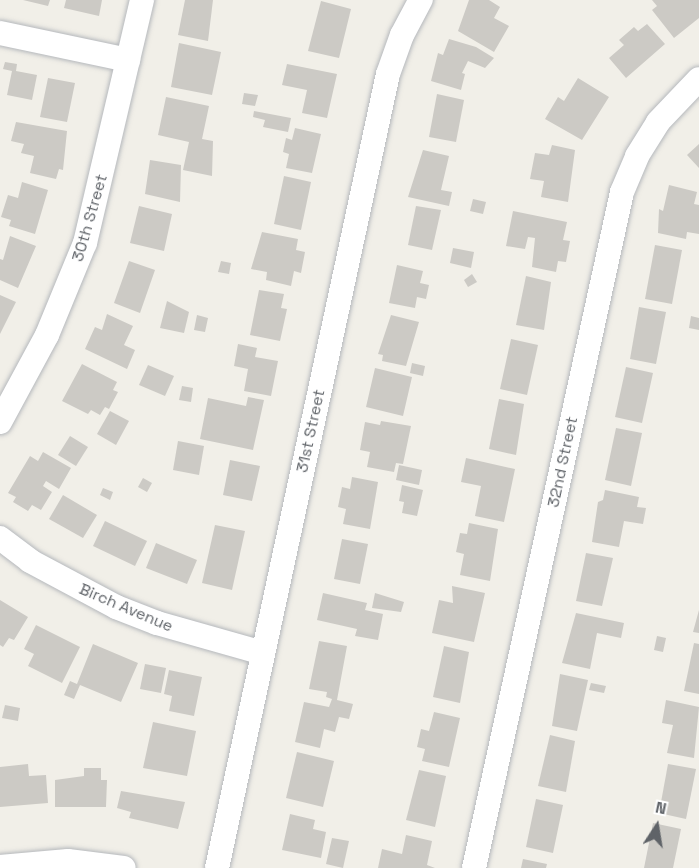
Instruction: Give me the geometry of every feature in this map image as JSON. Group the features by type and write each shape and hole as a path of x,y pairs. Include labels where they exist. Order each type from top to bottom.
{"street":[{"name":"30th Street","path":"0,422 47,335 85,243 142,0"},
{"name":"31st Street","path":"217,868 388,74 402,35 422,0"},
{"path":"0,33 128,60"},
{"name":"32nd Street","path":"474,868 622,192 637,156 658,122 699,79"},
{"name":"Birch Avenue","path":"0,538 30,561 117,607 157,623 263,653"},
{"path":"0,867 68,861 124,868"}],"building":[{"path":"23,0 50,0 48,6"},
{"path":"66,0 102,0 99,16 64,8"},
{"path":"185,0 213,0 208,41 178,35"},
{"path":"469,0 489,0 500,7 494,18 509,26 494,52 458,31"},
{"path":"652,0 699,0 699,18 674,38 652,10 657,6"},
{"path":"321,1 351,9 339,58 308,51"},
{"path":"647,24 665,44 626,78 609,58 624,45 619,40 634,27 638,31"},
{"path":"449,39 476,47 494,58 485,68 468,61 462,73 465,74 461,90 431,81 438,53 443,55"},
{"path":"179,43 221,52 212,95 171,87"},
{"path":"5,62 17,64 16,71 37,75 32,100 7,95 12,71 3,69"},
{"path":"287,64 337,74 327,118 302,113 307,90 282,85"},
{"path":"48,78 75,83 67,122 40,117"},
{"path":"578,78 609,97 582,140 545,119 558,97 564,101"},
{"path":"244,93 258,95 255,106 242,104"},
{"path":"437,94 464,100 456,142 429,137"},
{"path":"166,97 209,106 202,139 213,141 212,176 183,170 189,142 158,135"},
{"path":"254,111 291,118 288,132 263,127 265,120 253,117"},
{"path":"16,122 67,131 63,170 59,169 56,179 30,173 34,156 21,153 24,144 11,141"},
{"path":"295,128 321,134 312,173 286,168 289,154 283,152 286,138 292,140"},
{"path":"699,144 699,168 687,155"},
{"path":"552,145 575,150 568,202 541,197 544,181 530,179 535,153 549,155"},
{"path":"423,150 449,156 441,190 452,192 449,206 408,197"},
{"path":"150,160 181,165 180,202 145,194"},
{"path":"284,176 311,182 301,230 274,224"},
{"path":"22,182 48,190 35,234 9,226 11,220 1,217 8,195 18,198"},
{"path":"669,185 697,192 694,204 699,205 699,234 687,232 686,239 658,233 659,209 663,211"},
{"path":"473,199 486,202 483,214 470,211"},
{"path":"139,206 172,214 164,251 130,243"},
{"path":"416,206 441,210 432,250 408,245"},
{"path":"513,211 567,222 563,240 570,241 566,262 558,261 556,272 532,267 535,238 528,237 525,249 506,246"},
{"path":"262,232 298,239 296,250 305,252 301,273 294,271 291,286 266,280 267,272 251,269"},
{"path":"10,236 36,246 18,288 0,280 0,259 3,260"},
{"path":"655,245 682,250 672,304 645,299"},
{"path":"453,248 474,252 471,268 450,263"},
{"path":"129,261 155,270 140,313 114,303"},
{"path":"221,261 231,263 229,274 218,272"},
{"path":"397,265 423,271 420,283 429,285 426,299 417,297 415,308 389,303"},
{"path":"472,274 477,282 468,287 464,280"},
{"path":"526,276 551,282 544,330 516,325"},
{"path":"259,290 284,294 281,308 287,309 280,341 250,335"},
{"path":"0,295 16,302 0,334"},
{"path":"167,301 189,312 184,333 160,328"},
{"path":"639,307 666,312 656,364 630,359"},
{"path":"107,314 133,326 124,345 135,350 127,369 85,349 95,327 102,330"},
{"path":"197,315 208,318 205,332 194,330"},
{"path":"391,315 419,322 406,366 382,361 383,355 378,354"},
{"path":"691,316 699,318 699,330 689,328"},
{"path":"511,339 538,345 527,395 500,389"},
{"path":"238,344 257,348 255,357 278,361 271,396 244,391 248,369 234,366"},
{"path":"412,363 425,366 423,376 410,373"},
{"path":"82,364 117,382 113,390 118,392 109,409 105,407 100,415 91,410 88,414 62,401"},
{"path":"148,365 174,376 165,396 139,385"},
{"path":"626,367 653,373 642,423 615,417"},
{"path":"375,368 412,377 403,416 366,407"},
{"path":"182,386 193,388 191,402 179,400"},
{"path":"248,397 264,400 253,450 200,439 208,398 246,406"},
{"path":"499,399 524,404 516,455 489,449"},
{"path":"110,411 129,421 116,445 97,434"},
{"path":"381,421 411,426 403,464 396,463 394,472 367,467 370,452 360,450 365,422 380,425"},
{"path":"616,428 642,433 631,486 605,480"},
{"path":"70,436 88,447 76,466 58,455"},
{"path":"178,441 204,446 199,475 173,470"},
{"path":"43,452 71,468 59,489 46,481 43,486 52,492 41,510 32,505 28,511 13,502 16,497 8,493 30,456 38,461"},
{"path":"466,458 515,469 504,522 475,516 481,486 461,482"},
{"path":"230,460 260,466 252,501 223,495"},
{"path":"399,465 422,470 419,485 396,480"},
{"path":"352,477 378,482 370,529 343,524 346,509 338,507 342,487 350,489"},
{"path":"143,478 152,483 147,492 138,487"},
{"path":"402,485 423,490 417,516 402,513 404,502 399,501"},
{"path":"103,488 113,492 110,500 100,495"},
{"path":"605,490 639,497 637,507 646,508 643,524 624,521 619,547 592,542 598,502 603,500"},
{"path":"63,495 97,515 83,538 49,519"},
{"path":"105,521 147,541 135,566 93,546"},
{"path":"469,523 498,529 490,581 460,575 464,554 456,552 460,533 467,534"},
{"path":"215,525 245,531 232,590 202,583"},
{"path":"342,539 368,544 360,584 334,579"},
{"path":"156,543 197,560 187,584 146,568"},
{"path":"586,553 613,558 602,606 576,601"},
{"path":"452,586 485,593 474,642 432,633 439,600 453,603"},
{"path":"323,593 367,603 365,610 383,614 378,640 355,636 357,629 317,620"},
{"path":"375,593 404,602 401,612 372,608"},
{"path":"0,600 28,617 14,640 9,638 3,647 0,645"},
{"path":"699,610 699,633 693,632"},
{"path":"576,613 624,623 621,638 597,633 590,669 562,663"},
{"path":"36,625 80,647 62,683 28,666 34,654 24,649"},
{"path":"657,636 666,638 663,652 654,650"},
{"path":"319,641 347,646 337,700 353,704 349,719 339,717 335,732 324,729 320,748 295,742 304,702 329,707 332,699 326,697 327,692 309,689"},
{"path":"694,643 699,644 699,694 684,691"},
{"path":"93,644 138,663 121,702 80,685 74,699 64,695 70,681 77,684"},
{"path":"444,646 469,652 460,703 433,697"},
{"path":"145,664 166,668 161,693 140,689"},
{"path":"169,670 202,677 194,716 169,711 172,696 164,694"},
{"path":"560,674 588,680 577,731 552,726"},
{"path":"591,683 606,686 604,693 589,690"},
{"path":"666,700 699,707 694,758 667,753 673,725 662,723"},
{"path":"5,705 20,708 18,721 2,718"},
{"path":"434,712 460,718 449,767 422,761 425,749 417,747 421,729 429,731"},
{"path":"153,722 196,731 187,776 143,768"},
{"path":"550,735 575,741 566,792 538,786"},
{"path":"297,752 334,761 323,807 286,798"},
{"path":"28,764 29,776 46,775 48,803 0,807 0,767"},
{"path":"668,764 696,769 686,819 659,813"},
{"path":"84,768 101,768 101,780 107,780 106,807 55,807 55,780 84,776"},
{"path":"419,770 446,776 435,827 406,820"},
{"path":"121,791 185,802 178,829 129,818 131,812 117,808"},
{"path":"536,799 563,805 553,853 526,847"},
{"path":"290,814 315,820 313,829 326,832 321,858 282,850"},
{"path":"653,823 681,829 673,868 644,868"},
{"path":"406,835 432,841 427,865 435,868 378,868 382,849 402,854"},
{"path":"332,838 349,841 343,868 326,864"},
{"path":"523,859 547,864 546,868 521,868"}]}
